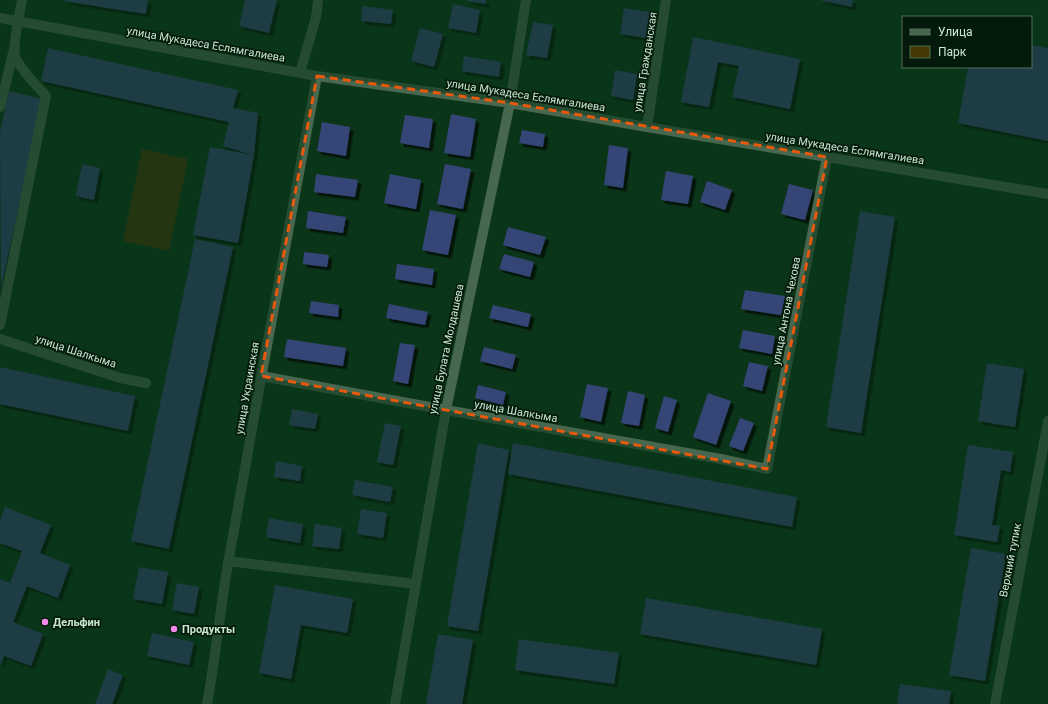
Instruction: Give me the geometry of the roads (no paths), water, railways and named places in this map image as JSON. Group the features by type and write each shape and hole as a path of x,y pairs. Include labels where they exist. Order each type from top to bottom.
{"street":[{"path":"0,107 15,45 22,0"},
{"path":"300,73 316,17 318,0"},
{"name":"улица Булата Молдашева","path":"395,704 446,410 510,103 526,0"},
{"name":"улица Гражданская","path":"647,127 666,0"},
{"name":"улица Мукадеса Еслямгалиева","path":"0,18 317,76 510,103 1048,194"},
{"path":"0,325 46,96 20,65 15,56 15,45"},
{"name":"улица Украинская","path":"207,704 228,561 317,76"},
{"name":"улица Антона Чехова","path":"767,469 827,157"},
{"name":"улица Шалкыма","path":"0,339 120,378 146,383"},
{"name":"улица Шалкыма","path":"261,376 721,459 767,469"},
{"name":"Верхний тупик","path":"995,704 1048,421"},
{"path":"228,561 416,584"}],"place":[{"name":"Дельфин","path":"45,622"},
{"name":"Продукты","path":"174,629"}]}
